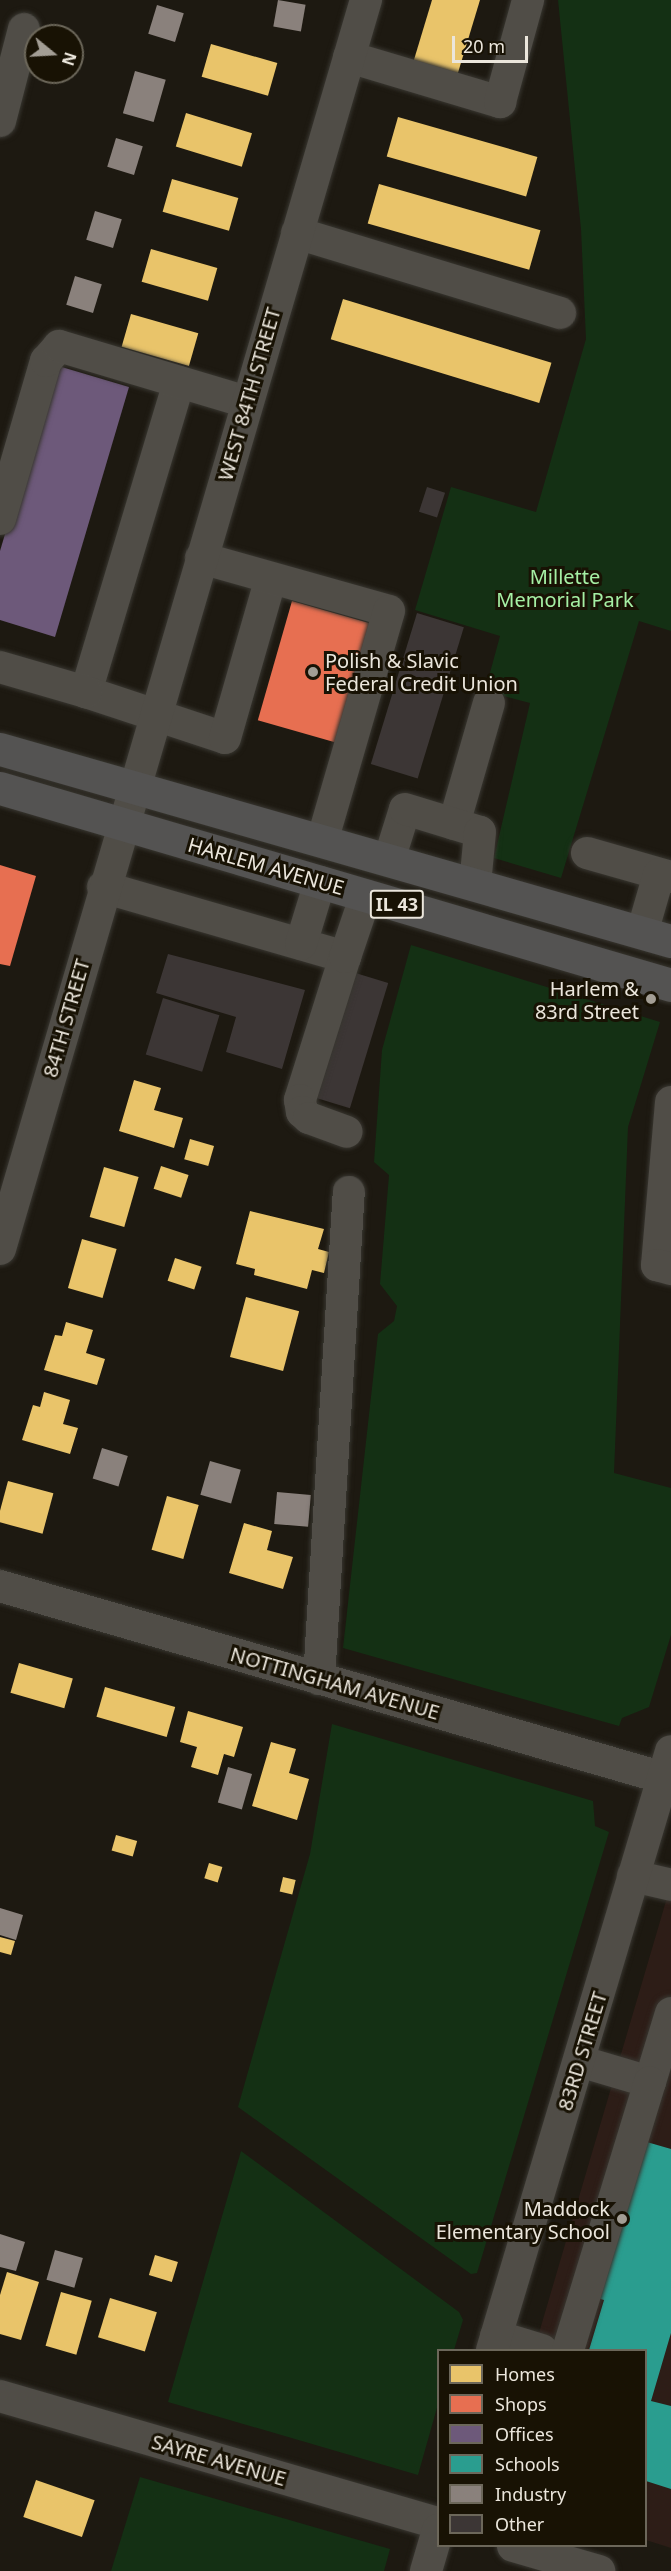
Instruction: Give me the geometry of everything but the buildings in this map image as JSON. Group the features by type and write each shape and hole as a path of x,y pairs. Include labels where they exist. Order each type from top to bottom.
{"main road":[{"name":"HARLEM AVENUE","path":"0,749 657,937"},
{"name":"HARLEM AVENUE","path":"0,788 671,985"}],"street":[{"name":"WEST 84TH STREET","path":"133,788 366,0"},
{"path":"349,57 500,102 528,0"},
{"path":"0,121 24,29"},
{"path":"297,233 560,313"},
{"path":"0,519 46,361 59,346 247,402"},
{"path":"86,692 179,382"},
{"path":"201,558 389,611 322,841"},
{"path":"0,667 155,713 225,738 271,578"},
{"path":"454,824 489,703"},
{"name":"84TH STREET","path":"0,1249 133,788"},
{"path":"389,860 405,809 480,832 475,885"},
{"path":"587,853 665,876 657,937"},
{"path":"301,944 320,882"},
{"path":"103,887 345,957"},
{"path":"347,1132 309,1118 302,1112 300,1100 366,895"},
{"path":"671,1102 657,1265 671,1269"},
{"path":"319,1678 349,1192"},
{"name":"NOTTINGHAM AVENUE","path":"0,1586 319,1678 668,1770"},
{"name":"83RD STREET","path":"494,2343 633,1876 668,1770"},
{"path":"633,1876 671,1885"},
{"path":"568,2349 671,2013"},
{"path":"579,2061 650,2082"},
{"path":"494,2343 535,2349"},
{"name":"SAYRE AVENUE","path":"0,2396 437,2523"},
{"path":"426,2571 437,2533"},
{"path":"516,2547 599,2571"}],"shaded area":[{"name":"Maddock Elementary School","path":"671,1884 671,2548 647,2540 647,2349 534,2349"}],"green space":[{"name":"Millette Memorial Park","path":"558,0 671,0 671,631 639,621 561,878 494,858 530,703 485,691 500,636 415,610 451,487 536,512 586,339 581,229"},
{"path":"411,945 660,1022 628,1127 614,1473 671,1488 671,1635 649,1707 622,1718 619,1726 343,1648 378,1334 394,1321 397,1306 380,1284 389,1175 374,1162 382,1050"},
{"path":"332,1724 593,1801 595,1826 609,1832 477,2273 471,2274 238,2107 310,1854"},
{"path":"241,2151 459,2312 463,2320 454,2349 437,2349 437,2408 418,2475 168,2402"},
{"path":"140,2477 390,2549 384,2571 111,2571"}],"place":[{"name":"Polish & Slavic Federal Credit Union","path":"313,672"},
{"name":"Harlem & 83rd Street","path":"651,999"},
{"name":"Maddock Elementary School","path":"622,2219"}]}
